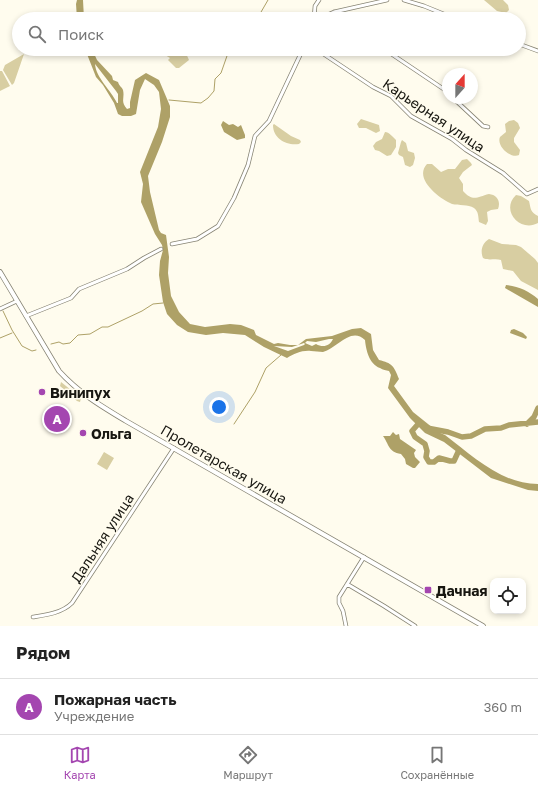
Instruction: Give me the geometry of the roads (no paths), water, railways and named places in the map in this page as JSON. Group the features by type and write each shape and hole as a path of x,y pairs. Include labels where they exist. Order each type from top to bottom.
{"main road":[{"name":"Пролетарская улица","path":"0,272 59,371 74,387 98,404 483,626"}],"street":[{"path":"315,12 315,6 319,0"},
{"path":"334,12 387,0"},
{"path":"404,0 439,12"},
{"path":"526,47 538,51"},
{"path":"172,244 197,239 218,226 234,198 248,165 255,136 269,121 300,56"},
{"name":"Карьерная улица","path":"326,56 372,87 391,96 411,116 452,139 466,150 503,173 527,194 538,189"},
{"path":"394,56 442,88"},
{"path":"459,104 483,126 488,127"},
{"path":"26,316 71,298 79,289 127,269 161,249"},
{"path":"0,309 17,301"},
{"name":"Дальняя улица","path":"33,617 47,615 68,607 72,603 174,448"},
{"path":"346,626 343,611 339,603 339,597 364,557"},
{"path":"347,584 415,626"}],"waterway":[{"path":"261,12 268,0"},
{"path":"169,100 201,103 208,98 214,91 215,79 221,73 227,56"},
{"path":"51,344 59,342 63,344 70,343 78,335 90,334 102,327 108,327 142,311 153,304 163,303"},
{"path":"3,311 22,346 32,351 36,350"},
{"path":"0,338 12,333"},
{"path":"234,424 255,392 266,368 281,355"},
{"path":"527,424 534,417 538,408"},
{"path":"427,428 448,432 462,437 471,436 485,429 538,422"},
{"path":"419,423 412,431 415,437 425,444 427,451 426,457 429,462 434,462 439,458 454,461 459,450"}],"place":[{"name":"Винипух","path":"42,392"},
{"name":"Пожарная часть","path":"57,419"},
{"name":"Ольга","path":"83,433"},
{"name":"Дачная","path":"428,590"}]}
